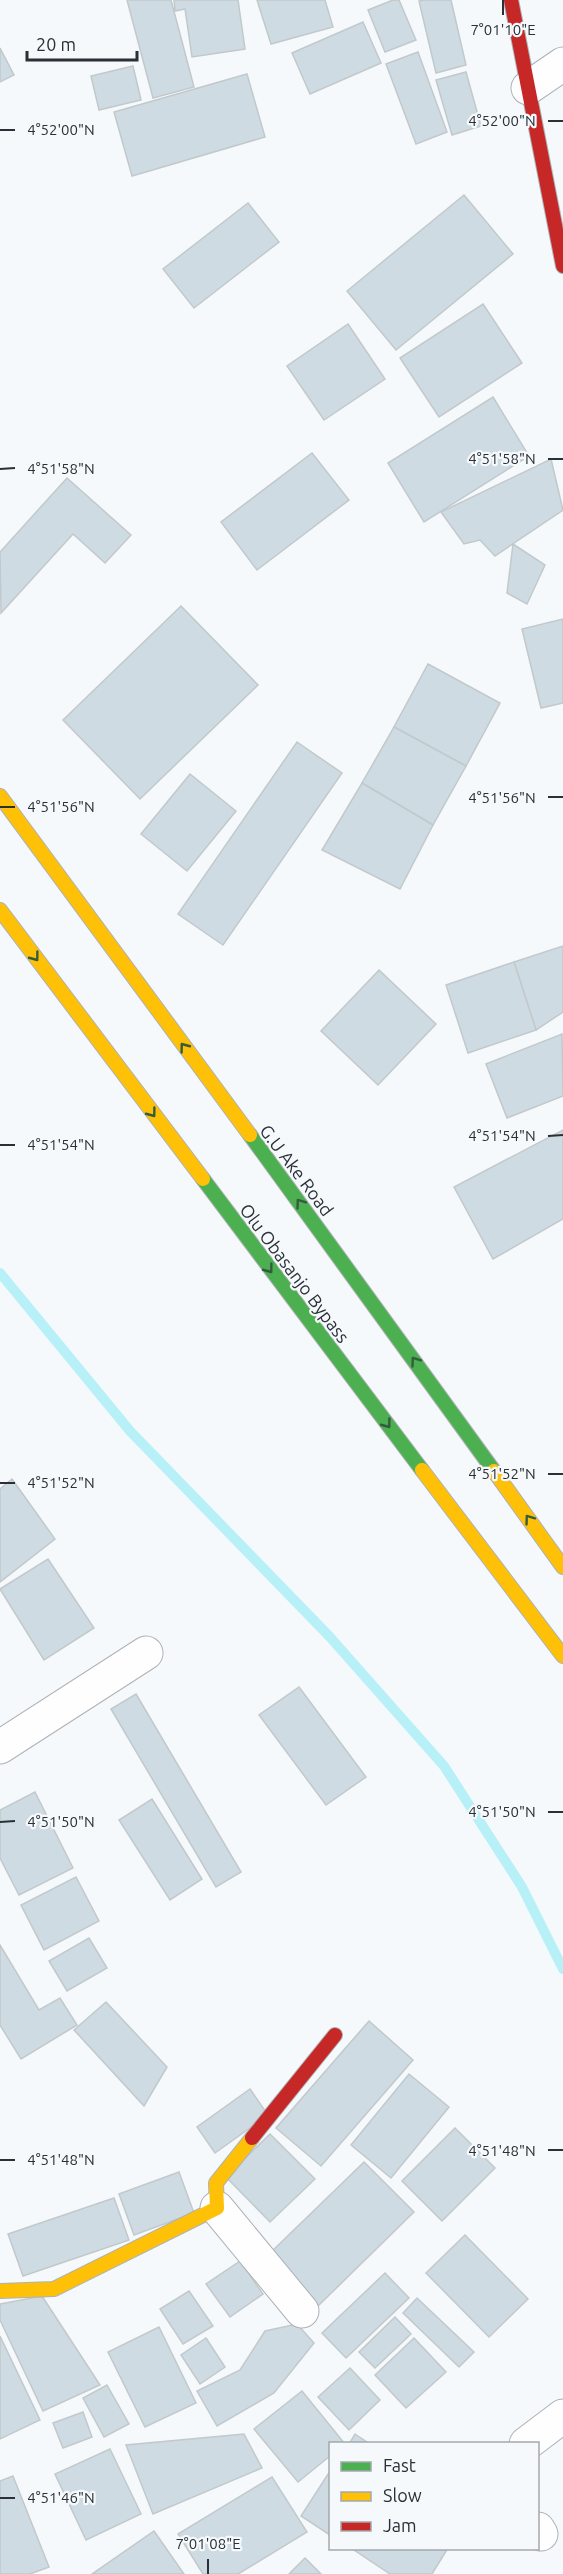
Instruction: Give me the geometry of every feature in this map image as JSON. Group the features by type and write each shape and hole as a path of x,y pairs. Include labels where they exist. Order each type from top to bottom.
{"main road":[{"path":"511,0 563,266"},
{"name":"G.U Ake Road","path":"0,796 297,1199 563,1567"},
{"name":"Olu Obasanjo Bypass","path":"0,910 563,1656"},
{"path":"0,2291 54,2289 217,2208 216,2183 335,2036"}],"street":[{"path":"528,88 563,64"},
{"path":"0,1747 146,1653"},
{"path":"217,2208 302,2311"},
{"path":"529,2442 563,2416"}],"building":[{"path":"127,0 171,0 194,87 153,98"},
{"path":"174,0 238,0 245,49 192,57 185,9 175,11"},
{"path":"257,0 325,0 333,27 271,44"},
{"path":"393,0 399,0 416,40 385,52 368,10"},
{"path":"451,0 466,65 436,73 419,1"},
{"path":"363,22 381,63 310,94 292,53"},
{"path":"0,48 14,75 0,82"},
{"path":"418,52 447,132 416,144 386,64"},
{"path":"133,66 141,100 99,110 91,76"},
{"path":"466,72 481,126 452,135 436,80"},
{"path":"247,74 265,137 132,176 114,112"},
{"path":"464,195 513,254 396,350 347,291"},
{"path":"248,203 279,242 194,308 163,269"},
{"path":"483,304 522,363 439,417 400,358"},
{"path":"348,324 385,379 324,420 287,366"},
{"path":"493,397 529,456 424,522 388,463"},
{"path":"312,453 349,500 257,570 221,522"},
{"path":"551,459 563,510 495,556 480,540 464,544 441,512"},
{"path":"67,478 131,535 105,563 73,534 1,613 0,552"},
{"path":"513,544 545,565 527,604 507,593"},
{"path":"181,606 258,685 140,799 63,720"},
{"path":"563,619 563,703 541,708 522,629"},
{"path":"428,664 500,703 466,766 394,727"},
{"path":"394,727 466,766 433,825 362,783"},
{"path":"297,742 342,773 223,945 178,914"},
{"path":"190,774 236,811 187,871 141,834"},
{"path":"362,783 433,825 400,889 322,850"},
{"path":"563,946 563,1012 536,1030 514,962"},
{"path":"514,962 536,1030 468,1053 446,985"},
{"path":"379,970 436,1024 378,1085 321,1031"},
{"path":"562,1034 563,1096 507,1118 486,1064"},
{"path":"563,1130 563,1219 493,1259 454,1187"},
{"path":"12,1479 55,1539 0,1582 0,1489"},
{"path":"48,1559 94,1628 44,1660 0,1589"},
{"path":"299,1687 366,1777 326,1805 259,1715"},
{"path":"136,1694 241,1872 216,1887 111,1709"},
{"path":"35,1792 73,1868 19,1895 0,1858 0,1810"},
{"path":"152,1799 202,1879 170,1900 119,1820"},
{"path":"76,1877 99,1921 44,1950 21,1905"},
{"path":"89,1938 107,1968 67,1991 49,1961"},
{"path":"0,1945 39,2010 60,1998 77,2025 21,2059 0,2025"},
{"path":"106,2002 167,2067 144,2106 74,2030"},
{"path":"369,2021 413,2060 321,2166 276,2128"},
{"path":"409,2074 449,2107 391,2178 351,2145"},
{"path":"250,2089 268,2115 215,2153 197,2127"},
{"path":"455,2128 495,2168 442,2221 402,2181"},
{"path":"270,2134 315,2179 270,2222 226,2177"},
{"path":"364,2162 414,2212 317,2307 267,2256"},
{"path":"179,2172 194,2213 134,2235 119,2194"},
{"path":"114,2198 129,2240 23,2276 8,2234"},
{"path":"465,2235 528,2299 489,2337 426,2273"},
{"path":"240,2261 263,2294 230,2317 206,2284"},
{"path":"385,2273 409,2298 346,2358 322,2333"},
{"path":"189,2291 213,2326 183,2344 160,2309"},
{"path":"42,2296 100,2385 43,2411 0,2320 0,2304"},
{"path":"417,2298 474,2352 459,2367 403,2313"},
{"path":"395,2317 411,2334 375,2368 359,2352"},
{"path":"297,2324 314,2343 274,2393 217,2426 197,2391 240,2370 265,2331"},
{"path":"159,2327 196,2403 145,2427 108,2352"},
{"path":"0,2336 40,2420 0,2439"},
{"path":"206,2338 225,2367 200,2384 181,2355"},
{"path":"414,2338 446,2372 406,2408 375,2375"},
{"path":"350,2368 380,2400 349,2430 318,2397"},
{"path":"107,2385 129,2424 104,2437 83,2398"},
{"path":"302,2391 343,2442 329,2442 329,2457 298,2482 254,2429"},
{"path":"83,2412 92,2437 63,2448 53,2423"},
{"path":"244,2434 262,2468 153,2514 126,2445"},
{"path":"355,2434 367,2442 350,2442"},
{"path":"110,2449 141,2514 86,2540 55,2474"},
{"path":"329,2473 329,2534 301,2516"},
{"path":"13,2476 49,2567 30,2574 0,2574 0,2481"},
{"path":"272,2477 307,2532 238,2574 203,2574 178,2534"},
{"path":"154,2531 184,2574 92,2574"},
{"path":"354,2550 447,2550 432,2574 390,2574"},
{"path":"305,2558 321,2574 289,2574"}],"waterway":[{"path":"0,1273 130,1431 329,1636 444,1766 522,1887 563,1969"}],"traffic: fast":[{"path":"250,1135 494,1471"},
{"path":"203,1179 422,1470"}],"traffic: slow":[{"path":"0,796 250,1135"},
{"path":"0,910 203,1179"},
{"path":"422,1470 563,1656"},
{"path":"494,1471 563,1567"},
{"path":"0,2291 54,2289 217,2208 216,2183 252,2138"}],"traffic: jam":[{"path":"511,0 563,266"},
{"path":"252,2138 335,2035"}]}
